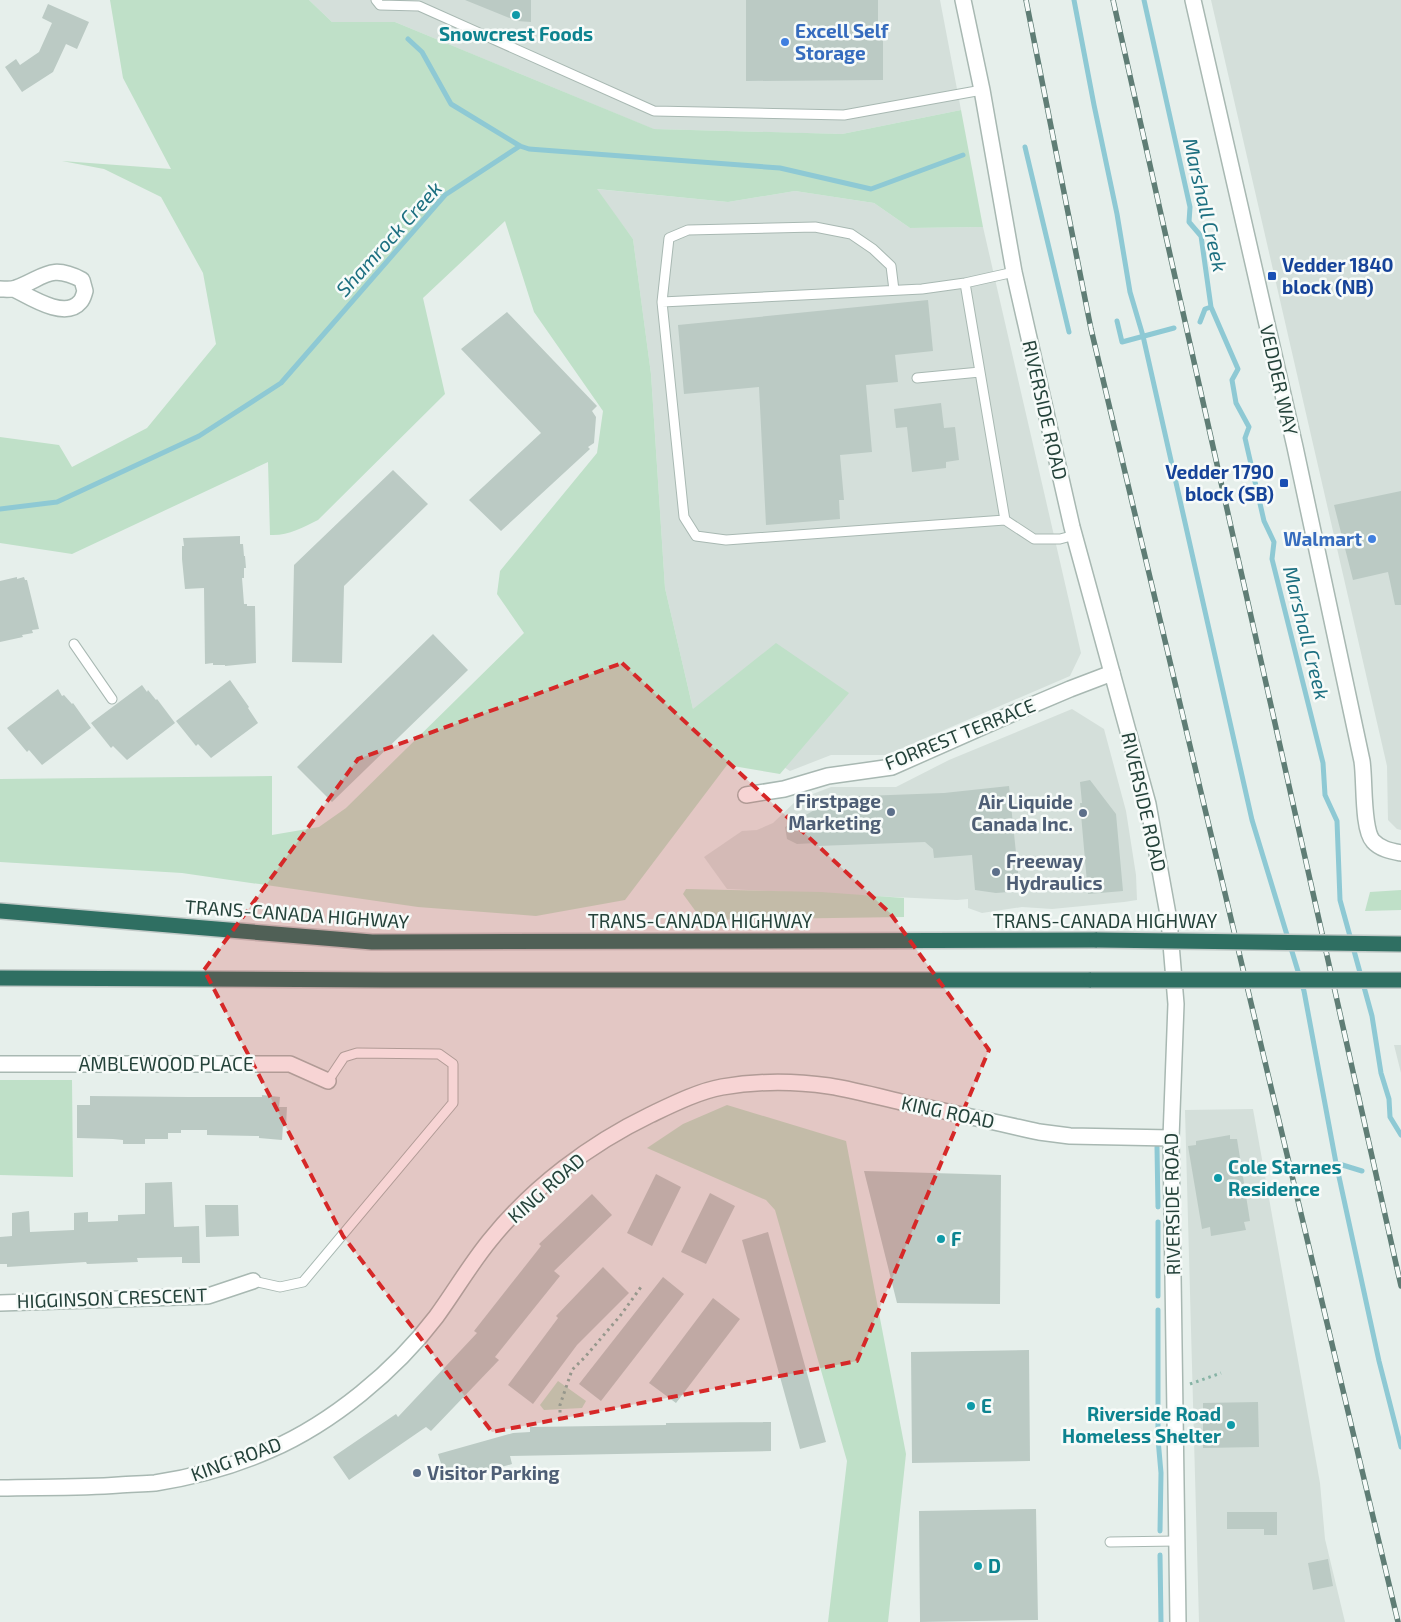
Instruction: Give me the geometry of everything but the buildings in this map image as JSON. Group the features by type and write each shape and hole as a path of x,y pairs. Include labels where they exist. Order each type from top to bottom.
{"highway":[{"name":"TRANS-CANADA HIGHWAY","path":"0,911 372,942 1097,940 1401,944"},
{"path":"0,978 1401,980"}],"street":[{"name":"RIVERSIDE ROAD","path":"963,0 982,90 1014,272 1075,535 1148,804 1169,920 1176,1004 1170,1138 1178,1622"},
{"name":"VEDDER WAY","path":"1193,0 1294,447 1362,761 1368,834 1380,847 1401,853"},
{"name":"FORREST TERRACE","path":"746,795 784,789 828,776 892,766 1043,700 1112,673"},
{"name":"AMBLEWOOD PLACE","path":"0,1064 290,1064 328,1081"},
{"name":"KING ROAD","path":"0,1488 153,1483 194,1476 270,1450 310,1429 345,1405 407,1352 435,1319 491,1239 522,1205 557,1173 633,1124 674,1104 720,1087 766,1082 828,1086 1039,1132 1070,1136 1170,1138"},
{"name":"HIGGINSON CRESCENT","path":"0,1303 208,1296 253,1281"}],"lane":[{"path":"376,0 380,4 419,6 654,111 844,115 982,90"},
{"path":"894,290 891,266 873,249 851,234 815,226 688,230 669,238 662,302 684,517 696,536 726,540 1005,520 1034,538 1060,539 1075,535"},
{"path":"662,302 922,289 965,283 1014,272"},
{"path":"965,283 1005,520"},
{"path":"917,378 980,372"},
{"path":"74,644 112,699"},
{"path":"253,1281 280,1287 304,1282 453,1103 453,1064 439,1054 357,1053 344,1057 328,1081"},
{"path":"1110,1542 1177,1541"}],"path":[{"path":"560,1419 560,1405 572,1370 620,1316 640,1287"},
{"path":"1183,1386 1221,1372"}],"highlighted area":[{"path":"622,663 890,913 989,1050 857,1361 492,1432 343,1236 204,970 358,759"}],"shaded area":[{"path":"309,0 940,0 961,110 842,134 653,129 395,22 332,22"},
{"path":"1211,0 1401,0 1401,830 1397,829 1388,820 1387,766"},
{"path":"596,189 728,202 795,191 874,203 910,228 983,227 1081,653 1070,676 886,755 831,755 790,771 693,709 665,588 651,374 633,239"},
{"path":"1072,709 1104,729 1126,811 1136,875 1137,900 1052,909 1022,907 982,913 968,908 968,899 727,889 704,857 742,831 757,830 773,823 797,800 831,787 896,787 949,760"},
{"path":"1394,1045 1401,1045 1401,1073"},
{"path":"1253,1109 1320,1483 1325,1539 1345,1622 1199,1622 1185,1110"}],"green space":[{"path":"110,0 309,0 332,22 395,22 654,129 842,134 961,110 983,227 910,228 874,203 795,191 728,202 597,189 633,239 651,374 665,588 693,709 776,643 849,693 780,774 727,765 625,900 536,916 418,907 182,873 0,862 0,779 272,776 272,835 319,827 346,808 524,633 497,594 500,571 597,453 603,411 534,312 505,221 423,298 445,394 318,520 289,533 270,535 268,462 72,554 0,543 0,437 59,445 72,467 147,428 216,344 203,273 161,197 104,169 62,161 171,169 123,78"},
{"path":"686,889 821,892 904,898 904,917 702,920 683,894"},
{"path":"1401,890 1401,910 1365,911 1370,892"},
{"path":"0,1080 72,1080 73,1177 0,1175"},
{"path":"727,1105 846,1141 906,1454 888,1622 828,1622 847,1461 775,1210 766,1200 647,1148 683,1124"},
{"path":"558,1381 586,1401 582,1408 544,1410 540,1405"}],"waterway":[{"path":"1074,0 1117,214 1130,292 1143,336 1252,820 1304,991 1336,1163 1362,1171"},
{"name":"Marshall Creek","path":"1144,0 1190,207 1189,222 1201,236 1211,307 1238,369 1232,380 1236,403 1249,427 1245,438 1264,521 1274,542 1272,559 1323,763 1325,795 1337,821 1340,900 1372,1016 1381,1073 1389,1099 1390,1117 1401,1135"},
{"name":"Shamrock Creek","path":"408,39 422,52 451,104 520,146 529,149 780,168 871,189 963,155"},
{"name":"Shamrock Creek","path":"0,509 57,502 199,436 281,383 445,195 520,146"},
{"path":"1025,147 1069,332"},
{"path":"1200,322 1205,309 1211,307"},
{"path":"1117,321 1122,342 1174,328"},
{"path":"1157,1147 1158,1207"},
{"path":"1336,1163 1379,1361 1401,1447"},
{"path":"1158,1222 1158,1296"},
{"path":"1158,1310 1158,1439 1161,1473 1160,1531"},
{"path":"1160,1555 1161,1622"}],"railway":[{"path":"1026,0 1091,329 1398,1622"},
{"path":"1113,0 1401,1286"}],"place":[{"name":"Snowcrest Foods","path":"516,15"},
{"name":"Excell Self Storage","path":"785,42"},
{"name":"Vedder 1840 block (NB)","path":"1272,276"},
{"name":"Vedder 1790 block (SB)","path":"1284,483"},
{"name":"Walmart","path":"1372,539"},
{"name":"Firstpage Marketing","path":"891,812"},
{"name":"Air Liquide Canada Inc.","path":"1083,813"},
{"name":"Freeway Hydraulics","path":"996,872"},
{"name":"Cole Starnes Residence","path":"1218,1178"},
{"name":"F","path":"941,1239"},
{"name":"E","path":"971,1406"},
{"name":"Riverside Road Homeless Shelter","path":"1231,1425"},
{"name":"Visitor Parking","path":"417,1473"},
{"name":"D","path":"978,1566"}]}
